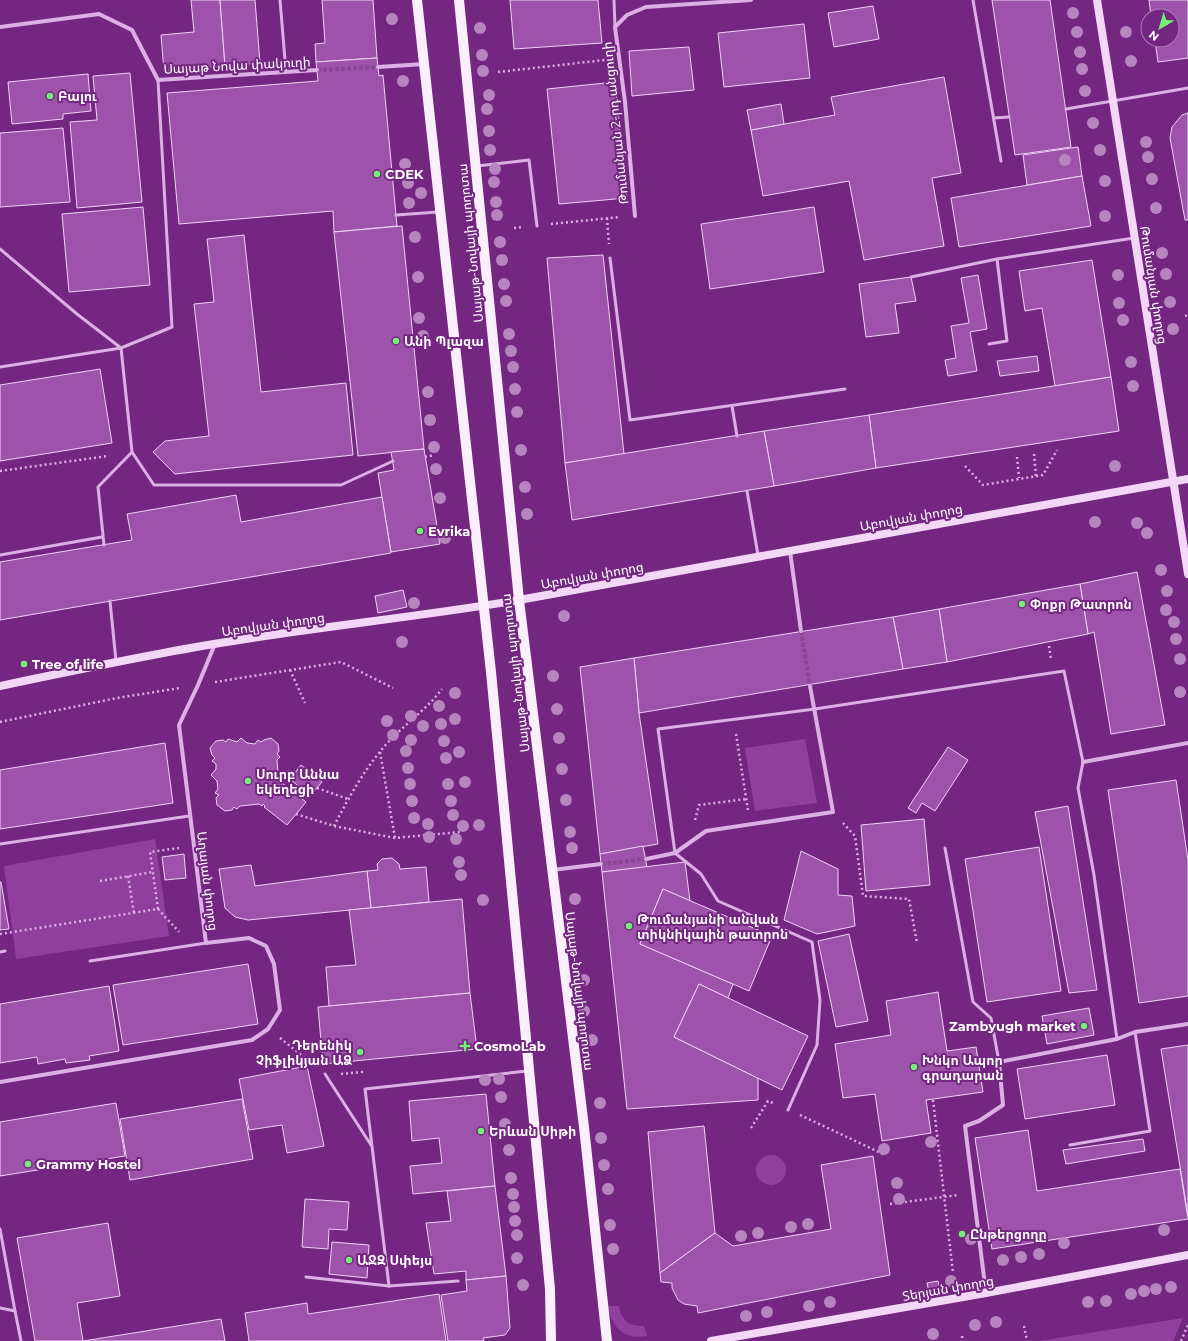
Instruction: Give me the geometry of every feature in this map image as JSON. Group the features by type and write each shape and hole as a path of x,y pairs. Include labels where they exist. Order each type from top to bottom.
{"main road":[{"name":"Սայաթ-Նովայի պողոտա","path":"417,0 483,606 550,1289 552,1341"},
{"name":"Սայաթ-Նովայի պողոտա","path":"459,0 519,600 584,1128 607,1341"},
{"name":"Թումանյան փողոց","path":"1097,0 1188,574"},
{"name":"Աբովյան փողոց","path":"0,686 116,662 215,644 519,600 1188,479"},
{"name":"Տերյան փողոց","path":"711,1341 986,1293 1188,1255"}],"street":[{"name":"Թումանյան 2-րդ անցուղի","path":"634,216 615,27 627,14 646,7 751,0"},
{"name":"Սայաթ Նովա փակուղի","path":"0,27 100,14 132,30 158,80 317,70"},
{"path":"378,67 424,64"},
{"path":"790,551 801,632"},
{"name":"Աղայան փողոց","path":"0,1082 252,1040 268,1028 280,1010 274,964 266,946 249,938 206,943 189,816 179,724 198,685 215,644"},
{"path":"646,859 675,854 706,830 833,812 810,686"},
{"path":"1083,762 1188,743"},
{"path":"552,870 601,864"},
{"path":"986,1293 965,1126 979,1122 1003,1105 999,1062 1117,1039 1135,1032 1188,1024"}],"lane":[{"path":"280,0 286,72"},
{"path":"614,0 615,27"},
{"path":"973,0 1000,161"},
{"path":"0,367 121,348 172,327 158,80"},
{"path":"1066,109 1188,88"},
{"path":"994,118 1009,117"},
{"path":"476,166 529,160 537,226"},
{"path":"396,215 440,211"},
{"path":"911,276 997,259 1134,238"},
{"path":"0,249 77,314 121,348 132,452 154,485 341,485 393,461"},
{"path":"610,258 630,420 845,389"},
{"path":"989,344 1007,341 997,259"},
{"path":"732,406 737,436"},
{"path":"104,545 98,487 132,452"},
{"path":"747,491 758,557"},
{"path":"0,555 102,537"},
{"path":"110,601 116,662"},
{"path":"788,1110 816,1045 820,1000 812,942 718,901 701,874 675,854 658,729 814,709 1064,671 1083,762 1078,788 1094,875 1117,1039"},
{"path":"0,844 189,816"},
{"path":"945,848 974,1002 991,1018 999,1062"},
{"path":"90,961 206,943"},
{"path":"0,952 5,951"},
{"path":"1070,1145 1150,1131 1135,1032"},
{"path":"389,1286 365,1089 529,1071"},
{"path":"325,1074 372,1146"},
{"path":"0,1229 21,1341"},
{"path":"306,1277 389,1286 458,1281"},
{"path":"0,1308 15,1311"}],"path":[{"path":"498,72 619,58"},
{"path":"514,228 634,216"},
{"path":"607,218 610,258"},
{"path":"965,466 983,485 1043,475 1057,450"},
{"path":"0,471 132,452"},
{"path":"1034,454 1036,476"},
{"path":"425,456 434,455"},
{"path":"1017,457 1020,478"},
{"path":"290,670 305,703"},
{"path":"334,826 348,799 380,752 434,700 442,689"},
{"path":"734,719 750,824"},
{"path":"380,752 395,838"},
{"path":"317,788 348,799"},
{"path":"688,844 699,805 747,799"},
{"path":"833,812 855,836 863,896 909,899 917,943"},
{"path":"296,814 334,826 395,838 460,832"},
{"path":"191,945 158,909 150,852 193,847"},
{"path":"100,881 153,872"},
{"path":"128,876 134,913"},
{"path":"0,934 158,909"},
{"path":"268,1028 325,1074"},
{"path":"933,1100 953,1273"},
{"path":"752,1128 768,1101 883,1154"},
{"path":"890,1204 958,1195 958,1188"},
{"path":"1181,1341 1188,1325"},
{"path":"1024,1326 1027,1341"},
{"path":"962,1336 963,1341"}],"shaded area":[{"path":"805,739 817,803 755,811 745,748"},
{"path":"155,839 169,936 16,959 4,866"},
{"path":"771,1155 782,1159 786,1170 782,1181 771,1185 760,1181 756,1170 760,1159"},
{"path":"607,1306 619,1306 624,1319 630,1324 644,1326 647,1336 631,1336 620,1331 612,1321"},
{"path":"1183,1318 1173,1341 1039,1341"}],"building":[{"path":"191,0 220,0 225,66 164,71 161,35 194,32"},
{"path":"220,0 255,0 260,63 225,66"},
{"path":"322,0 373,0 377,58 316,62 315,44 325,43"},
{"path":"510,0 598,0 602,43 514,49"},
{"path":"992,0 1050,0 1071,147 1015,155"},
{"path":"1149,0 1188,0 1188,58 1158,62 1156,48 1180,48 1180,8 1150,8"},
{"path":"873,6 879,39 834,47 828,13"},
{"path":"804,24 810,78 724,87 718,33"},
{"path":"689,47 694,90 632,96 629,51"},
{"path":"377,58 379,76 383,75 397,226 334,232 333,211 179,224 167,93 318,81 316,62"},
{"path":"130,73 142,202 77,208 70,122 97,120 93,76"},
{"name":"Բալու","path":"88,74 91,111 63,114 63,119 12,124 8,82"},
{"path":"944,77 961,173 932,178 944,246 864,260 849,181 763,196 751,130 835,115 831,97"},
{"path":"615,82 627,198 559,204 547,89"},
{"path":"781,104 784,124 751,130 747,110"},
{"path":"1188,113 1188,220 1185,220 1170,138 1172,127 1182,115"},
{"path":"63,128 70,202 0,207 0,133"},
{"path":"1078,147 1082,176 1027,185 1023,155"},
{"path":"1082,176 1091,226 959,247 951,198"},
{"path":"143,207 150,285 69,292 62,214"},
{"path":"814,207 824,272 710,289 701,224"},
{"path":"402,226 424,449 358,456 334,232"},
{"path":"244,235 261,392 346,383 353,455 175,474 153,452 165,441 209,436 194,304 214,302 207,239"},
{"path":"603,255 624,454 565,463 547,258"},
{"path":"1092,260 1111,377 1055,386 1042,308 1025,311 1019,271"},
{"path":"978,275 987,329 970,332 977,371 948,376 945,360 956,358 951,326 969,323 961,278"},
{"path":"911,277 916,301 895,304 899,333 866,337 859,284"},
{"path":"1037,356 1039,371 1000,376 997,361"},
{"path":"100,369 112,443 0,461 0,385"},
{"path":"1111,377 1119,431 876,468 869,415"},
{"path":"869,415 876,468 774,486 764,431"},
{"path":"764,431 774,486 572,520 565,463"},
{"path":"424,449 440,544 391,552 378,473 394,470 391,452"},
{"path":"236,495 241,522 382,497 391,553 0,620 0,562 132,540 127,514"},
{"path":"1137,572 1165,725 1111,734 1094,632 1088,634 1080,584"},
{"path":"1080,584 1088,634 947,662 939,609"},
{"path":"403,590 407,607 378,613 375,596"},
{"path":"939,609 947,662 903,669 893,617"},
{"path":"893,617 903,669 639,713 634,658"},
{"path":"634,658 639,713 658,844 600,854 580,667"},
{"name":"Սուրբ Աննա եկեղեցի","path":"241,738 247,743 255,744 258,740 261,742 271,738 278,744 279,751 277,754 280,757 277,760 279,783 282,783 306,802 287,825 264,807 265,806 263,804 262,806 259,804 240,806 237,809 234,807 232,810 225,811 217,805 216,798 219,795 215,793 218,789 217,781 211,775 216,769 216,764 212,761 215,758 212,755 210,748 216,741 223,740 226,742 228,739 237,742"},
{"path":"165,743 173,803 0,829 0,770"},
{"path":"948,747 968,760 935,811 922,803 916,813 908,808"},
{"path":"301,765 322,782 310,796 290,779"},
{"path":"1176,780 1188,860 1188,996 1139,1003 1108,790"},
{"path":"1068,806 1097,990 1069,993 1035,812"},
{"path":"924,819 930,885 866,891 861,825"},
{"path":"643,846 647,867 602,872 600,854"},
{"path":"1039,847 1061,991 987,1002 965,859"},
{"path":"801,851 838,869 838,895 852,896 855,926 817,934 784,920"},
{"path":"184,854 186,878 165,880 162,857"},
{"path":"392,858 399,864 400,869 426,867 429,902 371,908 367,871 378,870 377,864 382,859"},
{"path":"685,862 690,901 663,889 640,944 733,984 728,998 699,984 674,1037 758,1078 758,1100 627,1109 602,872"},
{"path":"251,865 255,886 367,871 371,908 248,920 235,917 225,908 219,869"},
{"path":"0,882 9,929 0,930"},
{"path":"663,889 772,936 749,991 640,944"},
{"path":"462,899 470,993 329,1006 326,967 356,965 349,910"},
{"path":"849,934 868,1021 836,1027 818,941"},
{"path":"248,964 258,1024 123,1045 113,985"},
{"path":"699,984 808,1036 782,1090 674,1037"},
{"path":"109,986 119,1051 89,1056 90,1060 66,1063 65,1059 38,1064 37,1057 0,1063 0,1004"},
{"path":"938,992 947,1051 976,1047 983,1092 926,1100 931,1133 882,1141 875,1094 843,1098 835,1044 891,1035 886,1001"},
{"path":"470,993 477,1049 323,1064 318,1007"},
{"path":"1089,1008 1094,1035 1047,1044 1042,1016"},
{"path":"1188,1045 1188,1216 1161,1049"},
{"path":"1107,1055 1115,1105 1025,1119 1017,1069"},
{"path":"307,1066 324,1146 287,1153 282,1125 249,1130 239,1079"},
{"path":"486,1094 495,1186 413,1194 410,1166 442,1163 439,1138 412,1141 409,1101"},
{"path":"242,1099 253,1159 130,1180 120,1119"},
{"path":"116,1103 125,1156 0,1176 0,1122"},
{"path":"704,1126 715,1233 660,1273 648,1132"},
{"path":"1028,1130 1037,1191 1180,1169 1188,1219 992,1249 975,1138"},
{"path":"1143,1139 1145,1151 1066,1164 1063,1150"},
{"path":"873,1156 890,1275 698,1313 697,1306 684,1304 678,1300 672,1288 672,1283 661,1282 660,1273 715,1233 733,1246 831,1229 821,1165"},
{"path":"495,1186 506,1276 466,1280 466,1271 434,1274 426,1223 451,1221 447,1191"},
{"path":"305,1199 349,1202 347,1230 329,1229 328,1249 302,1247"},
{"path":"108,1223 120,1296 77,1303 83,1341 35,1341 17,1238"},
{"name":"ԱՋԶ Սփեյս","path":"332,1242 369,1245 367,1278 329,1274"},
{"path":"506,1276 510,1328 505,1335 483,1338 484,1341 448,1341 441,1295 467,1291 466,1280"},
{"path":"938,1281 940,1289 929,1292 927,1283"},
{"path":"439,1294 446,1341 249,1341 245,1313 307,1303 308,1314"},
{"path":"221,1319 225,1341 83,1341"}],"tunnel":[{"path":"317,70 378,67"},
{"path":"801,631 810,686"},
{"path":"601,864 646,859"}],"place":[{"name":"Բալու","path":"50,96"},
{"name":"CDEK","path":"377,174"},
{"name":"Անի Պլազա","path":"396,341"},
{"name":"Evrika","path":"420,531"},
{"name":"Փոքր Թատրոն","path":"1022,604"},
{"name":"Tree of life","path":"24,664"},
{"name":"Սուրբ Աննա եկեղեցի","path":"248,781"},
{"name":"Թումանյանի անվան տիկնիկային թատրոն","path":"629,926"},
{"name":"Zambyugh market","path":"1084,1026"},
{"name":"CosmoLab","path":"465,1046"},
{"name":"Դերենիկ Չիֆլիկյան ԱՁ","path":"360,1052"},
{"name":"Խնկո Ապոր գրադարան","path":"914,1067"},
{"name":"Երևան Սիթի","path":"481,1131"},
{"name":"Grammy Hostel","path":"28,1164"},
{"name":"Ընթերցողը","path":"962,1234"},
{"name":"ԱՋԶ Սփեյս","path":"349,1260"}]}
